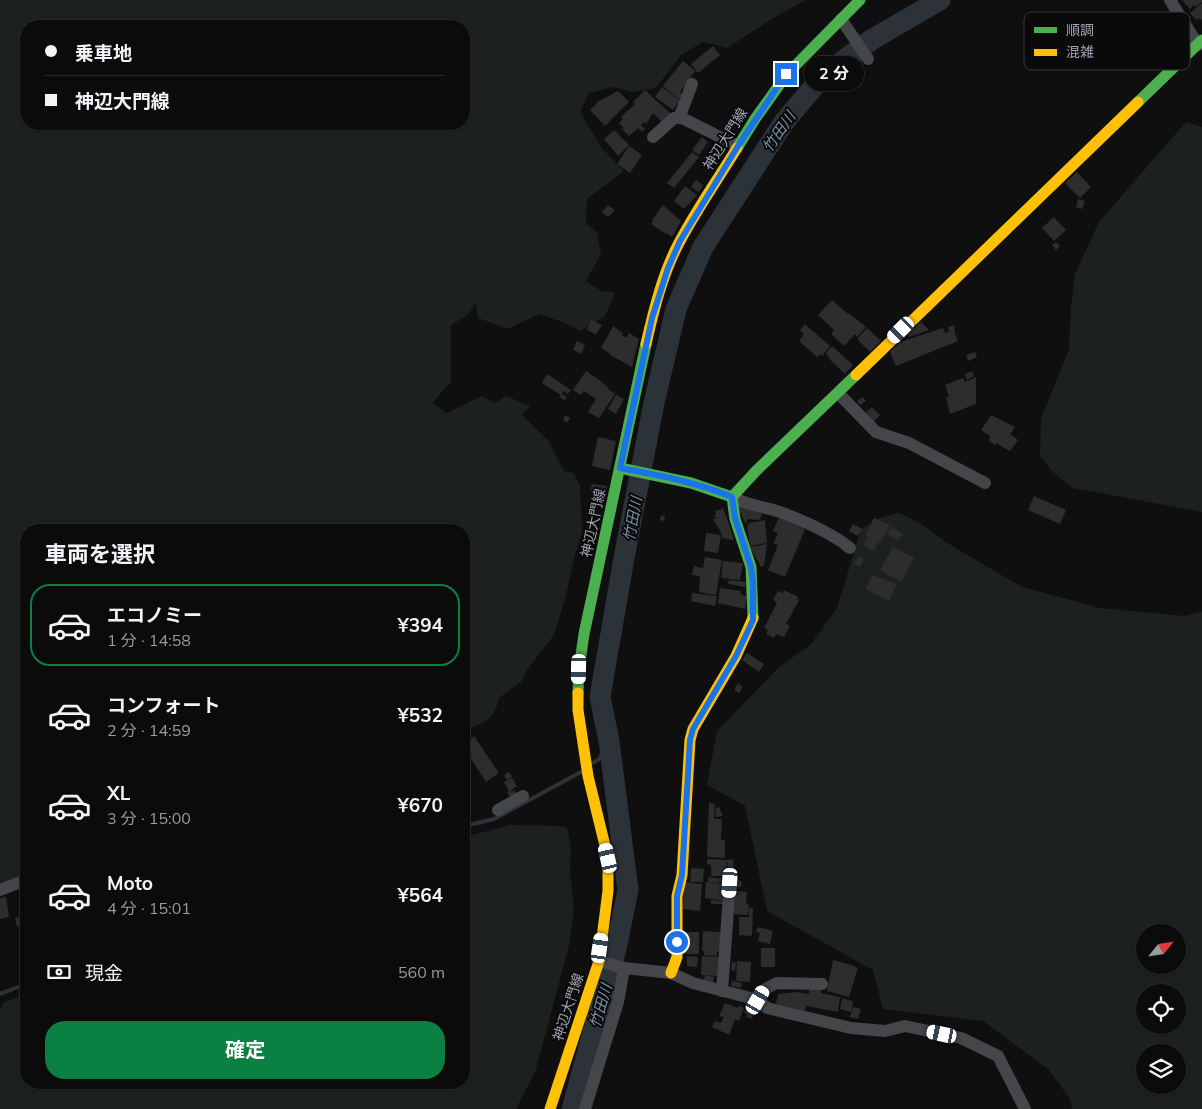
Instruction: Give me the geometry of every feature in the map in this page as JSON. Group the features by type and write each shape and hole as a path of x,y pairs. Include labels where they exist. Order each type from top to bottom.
{"street":[{"name":"神辺大門線","path":"550,1109 602,962 608,891 608,858 585,758 578,710 579,669 584,634 624,469 652,318 668,268 680,241 738,146 786,74 860,0"},
{"path":"1170,0 1179,12"},
{"path":"841,19 867,57"},
{"path":"1190,28 1200,42 1190,52"},
{"path":"732,497 756,471 1171,70"},
{"path":"682,118 681,112 692,84"},
{"path":"653,137 674,118 682,118 738,146"},
{"path":"838,393 876,432 909,443 985,483"},
{"path":"624,469 705,487 732,497 742,503 780,512 836,536 850,548"},
{"path":"671,973 677,958 677,896 682,875 690,740 693,729 736,656 753,620 751,567 735,518 732,497"},
{"path":"498,810 524,796"},
{"path":"0,890 20,882"},
{"path":"722,991 730,883"},
{"path":"602,962 623,968 671,973 693,983 758,1000 767,1008 851,1028 885,1031 905,1026 960,1038 998,1056 1025,1109"},
{"path":"585,1109 618,1002 623,968"},
{"path":"758,1000 765,989 777,983 822,984"}],"shaded area":[{"path":"0,0 806,0 778,15 727,48 703,42 681,55 656,88 633,92 614,87 589,93 580,112 601,147 624,171 587,199 586,223 597,232 601,254 586,281 601,291 615,293 605,316 580,331 565,323 539,314 508,329 478,318 476,303 468,315 451,325 451,382 432,403 447,413 482,396 495,403 506,396 530,406 522,415 548,440 564,471 574,473 580,486 582,532 554,635 527,670 522,681 499,698 491,716 470,728 470,524 20,524 20,879 0,883"},
{"path":"1186,122 1202,127 1202,512 1073,488 1053,472 1040,456 1041,418 1069,350 1075,274 1099,222"},
{"path":"899,513 918,522 949,544 1022,587 1100,608 1184,616 1202,612 1202,1109 1072,1109 1070,1099 1049,1070 983,1021 883,1009 873,970 767,911 745,806 707,785 717,731 779,667 811,644 837,608 861,529 879,518"},
{"path":"510,825 558,826 567,828 571,847 570,872 574,909 569,945 535,1072 516,1109 0,1109 0,1009 4,1002 20,996 20,1089 470,1089 470,835"}],"building":[{"path":"1182,0 1202,0 1202,2 1190,9"},
{"path":"1202,3 1202,19 1196,20 1190,13"},
{"path":"713,46 720,55 698,73 691,64"},
{"path":"683,61 695,71 680,92 683,94 679,99 663,86"},
{"path":"662,87 680,100 673,110 655,97"},
{"path":"645,90 671,114 662,122 653,113 646,124 644,122 641,125 645,129 642,132 638,128 629,136 619,123 623,119 621,117 635,104 633,102"},
{"path":"618,91 629,102 605,126 590,110 599,101"},
{"path":"614,130 629,145 618,156 604,139"},
{"path":"702,137 708,142 699,155 692,150"},
{"path":"629,146 642,155 630,173 617,164"},
{"path":"692,152 699,157 674,188 667,183"},
{"path":"1077,172 1091,187 1080,198 1065,183"},
{"path":"696,180 703,185 699,192 691,187"},
{"path":"685,186 697,195 684,209 674,201"},
{"path":"1078,199 1085,201 1082,209 1076,207"},
{"path":"608,205 615,210 608,217 602,212"},
{"path":"663,205 681,221 672,237 651,224"},
{"path":"1054,217 1066,230 1054,241 1042,228"},
{"path":"1056,242 1060,246 1056,250 1052,245"},
{"path":"832,300 866,327 857,337 855,334 844,346 831,334 834,330 818,315"},
{"path":"591,320 602,325 596,334 587,330"},
{"path":"921,322 929,330 909,337 907,334"},
{"path":"805,324 830,346 822,356 820,354 817,357 799,341 804,334 800,330"},
{"path":"954,325 958,341 896,366 890,352 900,342 943,328 945,333 949,332 948,327"},
{"path":"613,326 623,333 622,335 626,338 629,333 639,339 632,367 601,348"},
{"path":"867,328 881,341 870,352 857,339"},
{"path":"577,341 585,345 581,354 573,350"},
{"path":"832,346 853,365 845,374 832,362 826,353"},
{"path":"975,352 977,357 968,361 966,355"},
{"path":"586,371 615,394 599,418 588,412 596,399 584,391 581,395 573,390"},
{"path":"972,371 974,376 967,380 965,374"},
{"path":"547,374 571,390 568,394 563,391 562,394 567,397 565,400 559,397 561,395 542,383"},
{"path":"976,377 976,404 950,414 946,397 949,396 945,385 963,378 965,382"},
{"path":"616,395 624,399 616,414 608,409"},
{"path":"863,397 866,401 860,405 857,401"},
{"path":"872,407 880,415 873,422 865,413"},
{"path":"565,415 570,418 567,423 563,420"},
{"path":"991,415 1015,427 1010,434 1018,440 1010,451 989,441 990,436 981,430"},
{"path":"598,437 616,441 610,470 592,466"},
{"path":"592,484 607,486 605,498 596,496 597,492 590,491"},
{"path":"1034,496 1066,510 1060,524 1028,510"},
{"path":"738,507 762,513 760,520 747,519 746,525"},
{"path":"723,508 734,540 722,538 722,534 713,519 716,518 714,515 716,515 715,511"},
{"path":"661,515 665,516 664,521 660,520"},
{"path":"779,517 805,529 785,577 768,570 778,545 773,543 778,534 773,531"},
{"path":"874,518 890,525 874,551 863,545 868,536 865,535"},
{"path":"765,520 767,543 750,546 748,523"},
{"path":"853,524 862,529 858,536 849,531"},
{"path":"892,526 903,534 898,541 887,534"},
{"path":"706,533 721,535 718,553 704,551"},
{"path":"767,544 764,565 761,567 750,547"},
{"path":"893,547 914,558 901,582 880,570"},
{"path":"858,556 864,559 860,567 854,564"},
{"path":"705,557 722,560 716,595 699,592 700,576 692,575 694,566 703,568"},
{"path":"723,561 743,563 740,580 721,578"},
{"path":"872,575 897,584 889,601 866,589"},
{"path":"729,580 746,582 745,587 728,584"},
{"path":"720,588 741,591 741,595 747,596 745,609 718,603"},
{"path":"784,590 798,597 797,599 799,600 786,624 790,626 784,637 776,634 774,638 766,634 768,630 764,628 777,603 773,600 778,591 783,593"},
{"path":"692,593 717,596 715,606 691,601"},
{"path":"747,653 764,664 759,672 742,660"},
{"path":"738,683 743,687 739,693 734,690"},
{"path":"474,736 499,773 486,782 470,757 470,739"},
{"path":"509,772 512,777 507,780 504,775"},
{"path":"512,778 517,786 511,790 512,792 514,790 517,795 511,799 504,782"},
{"path":"709,803 715,804 714,819 722,819 721,840 725,840 725,858 707,857"},
{"path":"719,807 723,816 715,817 716,808"},
{"path":"707,859 727,860 726,876 711,876 711,865 707,864"},
{"path":"733,859 734,871 728,872 727,860"},
{"path":"691,868 704,869 703,882 690,882"},
{"path":"708,877 725,879 725,883 708,882"},
{"path":"735,878 742,882 741,887 735,887"},
{"path":"684,882 702,884 700,911 683,909"},
{"path":"706,882 726,884 725,901 705,898"},
{"path":"735,891 747,892 746,904 749,905 748,915 734,914"},
{"path":"6,897 9,917 0,919 0,898"},
{"path":"711,900 725,901 725,904 711,904"},
{"path":"749,908 753,908 752,936 739,935 739,917 749,917"},
{"path":"20,917 20,927 17,927 15,918"},
{"path":"758,927 773,931 770,944 758,941 760,933 756,932"},
{"path":"703,931 720,932 720,952 717,952 717,956 704,955 704,951 702,951"},
{"path":"684,932 699,932 699,954 684,954"},
{"path":"761,948 775,948 775,967 761,967"},
{"path":"687,956 698,957 697,967 687,966"},
{"path":"702,956 719,957 718,976 701,975"},
{"path":"833,960 858,968 849,997 827,991"},
{"path":"737,961 751,962 750,982 736,981"},
{"path":"732,962 736,963 735,971 731,970"},
{"path":"705,975 714,977 713,982 704,980"},
{"path":"732,981 742,983 741,988 731,986"},
{"path":"809,989 821,990 821,993 840,997 838,1012 806,1006 805,1011 776,1004 778,994 797,992 809,994"},
{"path":"842,998 853,1001 851,1012 840,1009"},
{"path":"725,1003 738,1008 739,1005 744,1008 739,1021 735,1019 729,1035 712,1027 715,1021 721,1023 724,1017 719,1016"},
{"path":"746,1006 755,1009 752,1019 746,1017 747,1014 744,1013"},
{"path":"853,1007 861,1009 858,1019 850,1017"}],"waterway":[{"name":"竹田川","path":"572,1109 616,949 628,890 609,741 600,697 624,558 654,403 676,309 703,247 784,122 822,77 871,40 940,0"},
{"path":"593,763 599,759 609,741"},
{"path":"470,825 494,819 581,772"},
{"path":"0,994 20,986"}],"traffic: fast":[{"path":"737,148 787,74 860,0"},
{"path":"1190,52 1202,40"},
{"path":"1138,102 1171,70"},
{"path":"578,693 584,634 646,344"},
{"path":"620,468 691,483 732,497 756,471 856,375"},
{"path":"732,497 735,519 751,567 753,618"}],"traffic: slow":[{"path":"856,375 1138,102"},
{"path":"646,344 652,317 674,253 693,217 737,148"},
{"path":"671,973 677,957 677,896 682,875 690,740 693,729 736,656 753,618"},
{"path":"550,1109 599,961 608,891 608,858 588,776 578,710 578,693"}],"route":[{"path":"677,942 677,896 682,875 690,740 693,729 723,680 753,620 753,583 751,567 735,518 732,497 705,487 663,476 620,468 652,318 668,268 680,241 755,119 786,74"}]}
